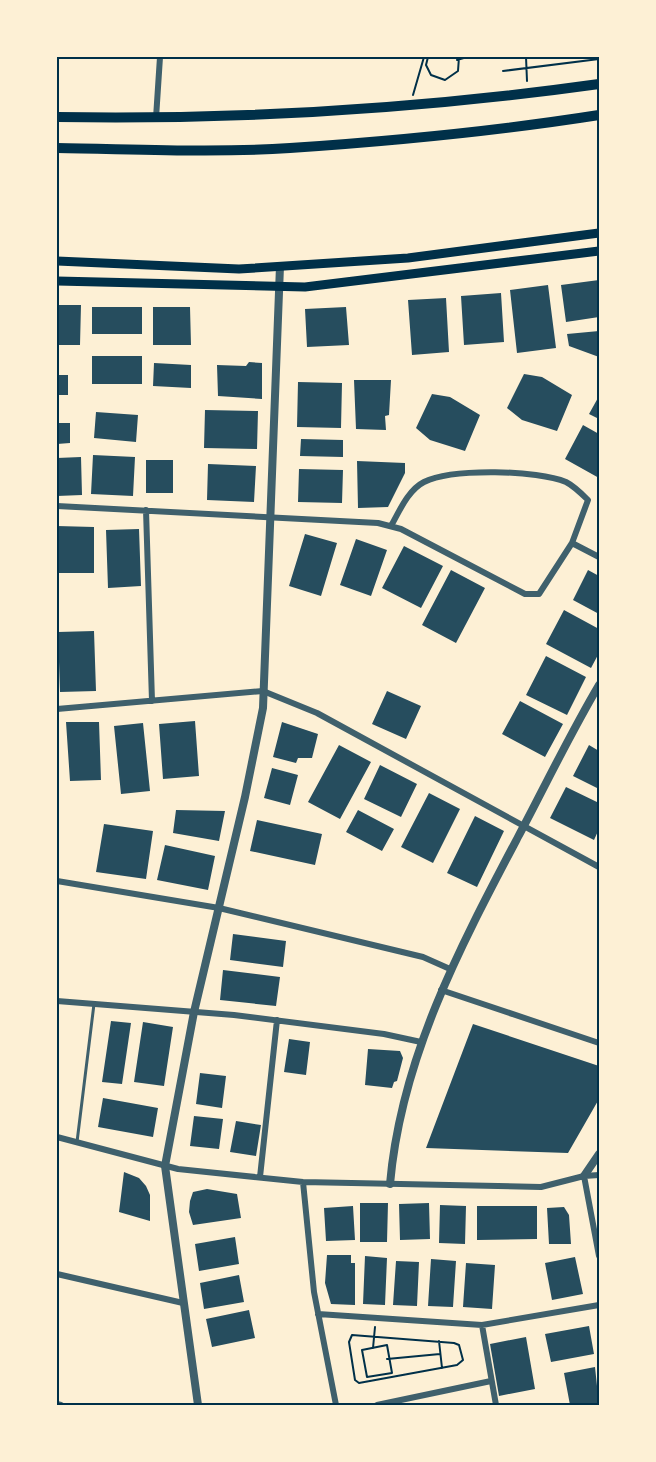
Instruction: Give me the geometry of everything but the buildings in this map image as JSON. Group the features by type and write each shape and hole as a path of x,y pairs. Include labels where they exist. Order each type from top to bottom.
{"highway":[{"path":"57,117 156,118 412,104 599,84"},
{"path":"57,148 175,150 288,148 495,131 599,115"}],"main road":[{"path":"57,261 239,269 408,258 599,232"},
{"path":"57,281 306,287 599,251"}],"street":[{"path":"156,118 160,57"},
{"path":"198,1405 165,1166 194,1012 245,797 263,708 269,516 281,287 280,266"},
{"path":"57,506 378,523 401,529 525,594 539,594 572,543 588,500 566,482 513,472 457,474 423,482 408,496 391,526"},
{"path":"146,510 152,701"},
{"path":"572,543 599,557"},
{"path":"390,1184 394,1148 421,1041 441,990 568,738 599,685"},
{"path":"57,709 263,691 317,713 599,867"},
{"path":"57,881 219,908 423,957 450,969"},
{"path":"441,990 599,1042"},
{"path":"57,1001 277,1020 421,1041"},
{"path":"260,1177 277,1020"},
{"path":"57,1137 165,1166 303,1182 541,1187 584,1176 599,1175"},
{"path":"599,1154 584,1176 599,1256"},
{"path":"303,1182 318,1314 336,1405"},
{"path":"57,1274 183,1303"},
{"path":"318,1314 482,1325 599,1305"},
{"path":"482,1325 496,1405"},
{"path":"377,1405 491,1381"}],"lane":[{"path":"77,1142 94,1004"}],"path":[{"path":"426,59 431,75 445,80 458,71 458,59 467,57"},
{"path":"526,57 527,92"},
{"path":"412,104 414,86 426,59"},
{"path":"503,71 599,59"},
{"path":"373,1348 376,1318"},
{"path":"352,1335 374,1337 439,1341 459,1345 463,1360 457,1365 359,1383 355,1380 348,1338 352,1335"},
{"path":"439,1341 442,1368"},
{"path":"387,1346 392,1373 367,1377 362,1350 373,1348 387,1346"},
{"path":"388,1359 440,1354"}]}
